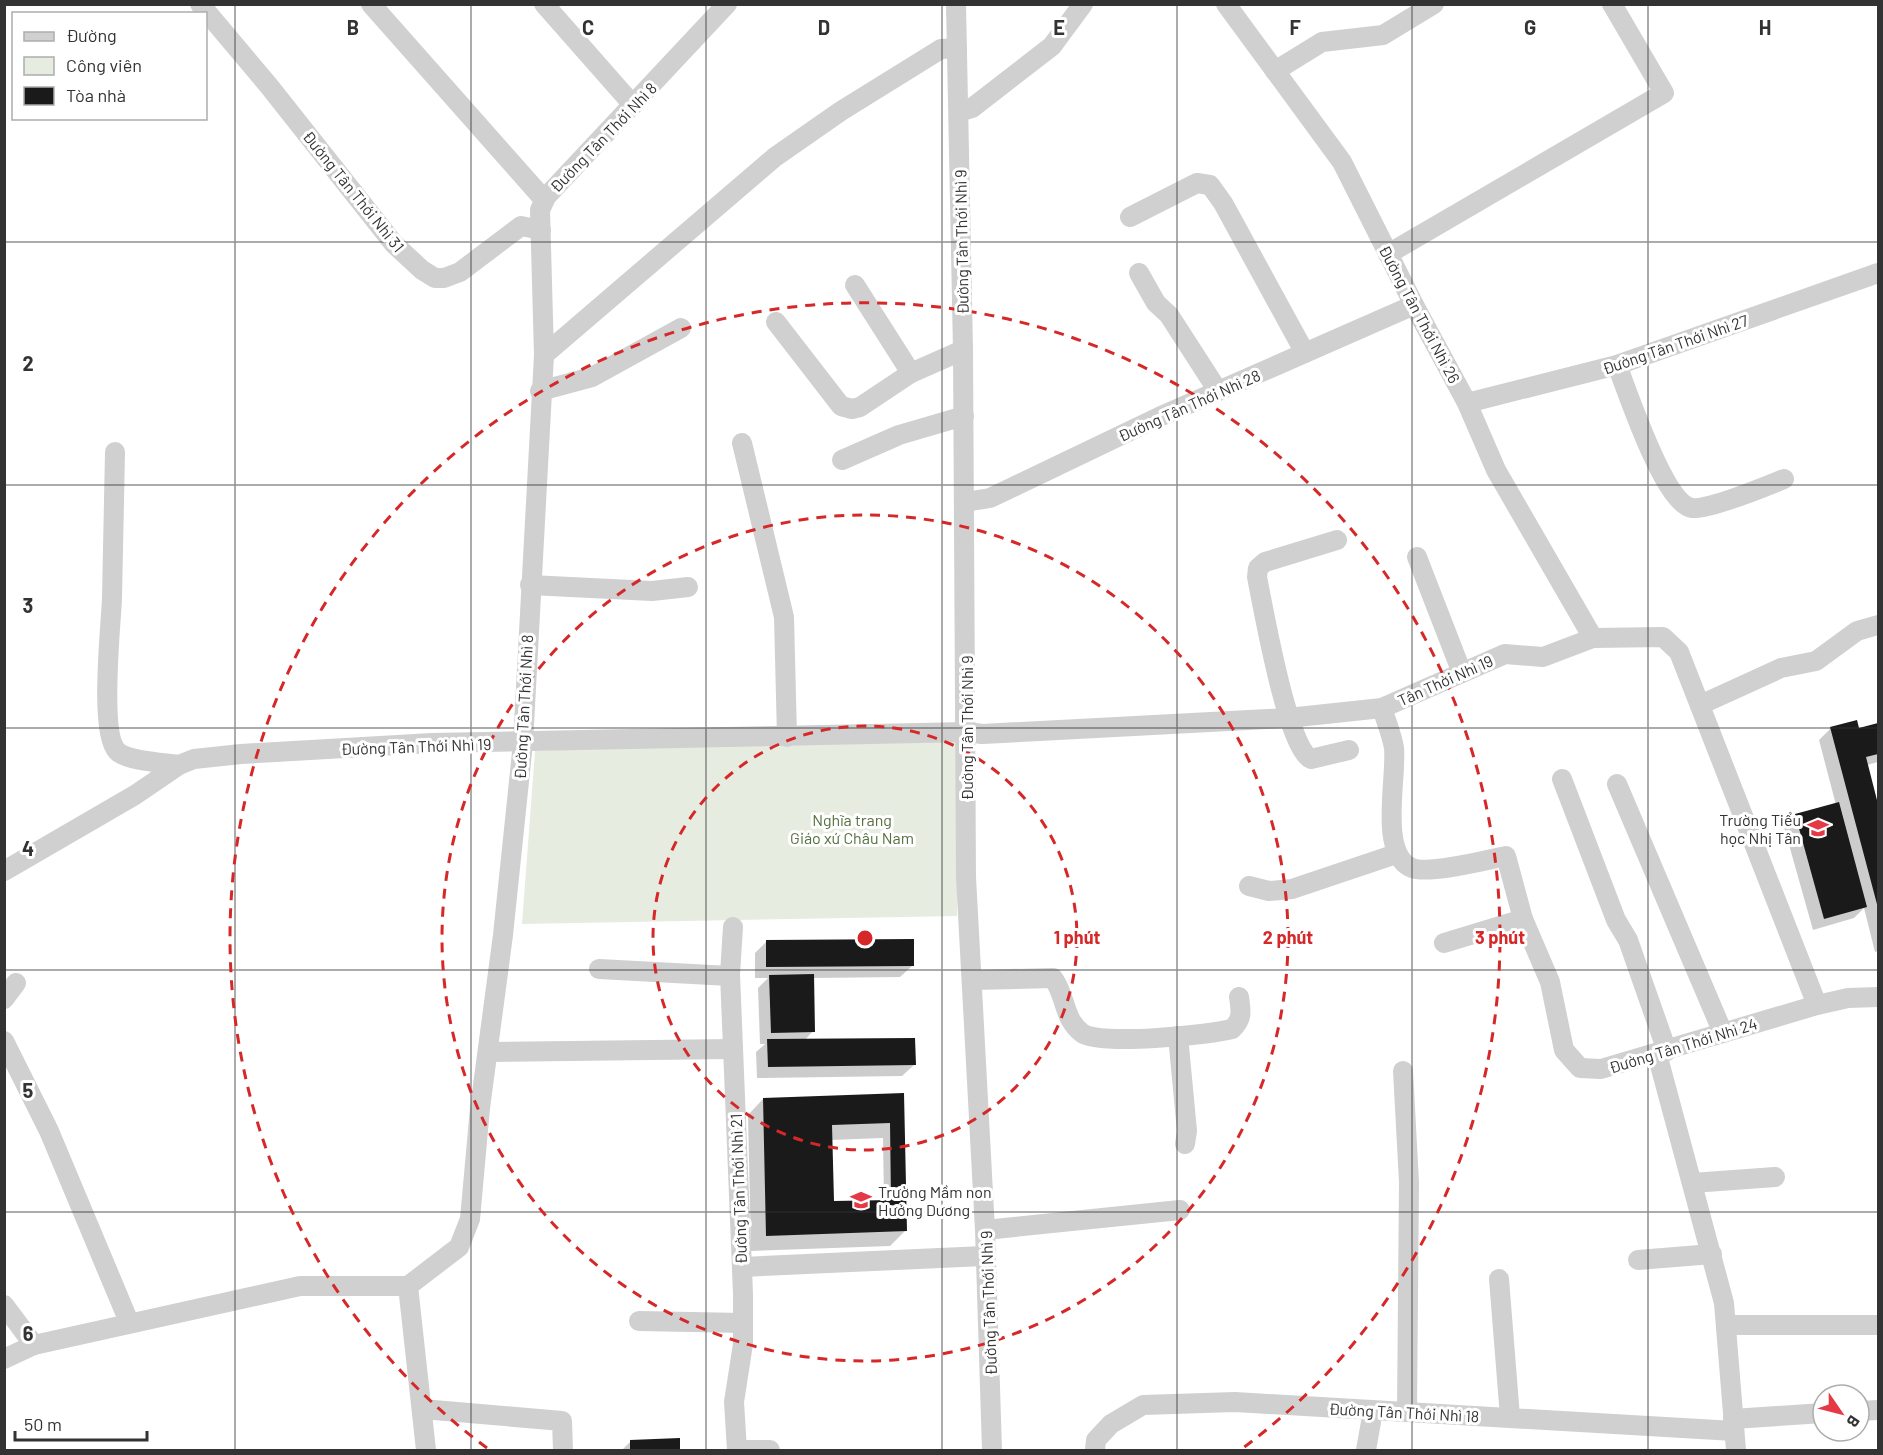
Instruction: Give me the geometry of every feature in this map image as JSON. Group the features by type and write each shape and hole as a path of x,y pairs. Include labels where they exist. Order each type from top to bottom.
{"street":[{"path":"371,4 540,195 546,197"},
{"path":"544,4 633,105"},
{"name":"Đường Tân Thới Nhì 8","path":"408,1286 421,1273 446,1258 464,1240 470,1219 488,1052 504,936 523,743 540,391 544,355 540,210 546,197 727,4"},
{"name":"Đường Tân Thới Nhì 9","path":"956,4 965,502 966,877 973,980 992,1450"},
{"path":"959,112 972,108 1052,46 1083,4"},
{"name":"Đường Tân Thới Nhì 26","path":"1226,4 1342,162 1414,305 1467,403 1496,471 1593,638"},
{"path":"1275,71 1322,42 1383,35 1434,4"},
{"path":"1388,254 1664,93 1612,4"},
{"name":"Đường Tân Thới Nhì 31","path":"207,12 269,86 394,244 422,270 435,278 444,278 460,272 521,226 541,230"},
{"path":"544,355 775,157 841,111 941,49 957,48"},
{"path":"1130,217 1197,183 1210,185 1223,203 1305,353"},
{"path":"1139,273 1156,303 1169,315 1218,391"},
{"name":"Đường Tân Thới Nhì 27","path":"1467,403 1617,365 1878,273"},
{"path":"855,285 911,374"},
{"name":"Đường Tân Thới Nhì 28","path":"965,502 990,498 1218,391 1414,305"},
{"path":"776,322 840,406 852,409 860,407 911,374 963,350"},
{"path":"540,391 592,377 681,328"},
{"path":"1617,365 1661,472 1683,504 1694,508 1710,505 1784,479"},
{"path":"842,460 899,435 964,416"},
{"path":"742,443 784,617 787,737"},
{"path":"115,452 111,610 107,641 106,688 113,746 121,754 179,765"},
{"path":"1337,540 1266,562 1258,568 1257,578 1288,718 1307,758 1350,750"},
{"path":"1417,557 1462,673"},
{"path":"530,585 652,591 688,587"},
{"path":"1700,705 1781,668 1816,661 1857,631 1878,625"},
{"name":"Tân Thời Nhì 19","path":"967,732 982,734 1288,718 1382,708 1505,654 1542,657 1593,638 1663,637 1679,652 1817,1005"},
{"path":"1250,886 1269,891 1292,889 1396,854 1392,829 1394,748 1382,708"},
{"name":"Đường Tân Thới Nhì 19","path":"4,871 135,795 179,765 194,759 241,754 432,743 523,743 967,732"},
{"path":"1562,779 1616,920 1628,940 1662,1053 1692,1183 1724,1303 1736,1450"},
{"path":"1617,784 1723,1033"},
{"name":"Đường Tân Thới Nhì 24","path":"1396,854 1410,868 1424,870 1506,856 1523,919 1550,982 1564,1050 1580,1068 1601,1070 1817,1005 1848,998 1878,997"},
{"path":"1443,943 1523,919"},
{"name":"Đường Tân Thới Nhì 21","path":"733,927 730,976 743,1323 743,1344 735,1402 737,1450"},
{"path":"599,969 730,976"},
{"path":"973,980 1053,978 1059,987 1070,1020 1084,1035 1138,1039 1232,1029 1239,1022 1241,1013 1239,997"},
{"path":"4,999 16,983"},
{"path":"1178,1036 1187,1131 1185,1144"},
{"path":"4,1041 49,1131 129,1322"},
{"path":"488,1052 733,1049"},
{"path":"1403,1071 1409,1182 1407,1412"},
{"path":"1692,1183 1775,1177"},
{"path":"984,1230 1180,1210"},
{"path":"1638,1260 1712,1254"},
{"path":"741,1267 984,1256"},
{"path":"1499,1279 1510,1417"},
{"path":"4,1359 34,1345 129,1322 300,1286 408,1286 426,1450"},
{"path":"4,1305 34,1345"},
{"path":"639,1321 743,1323"},
{"path":"1726,1325 1878,1325"},
{"name":"Đường Tân Thới Nhì 18","path":"1095,1450 1096,1440 1111,1424 1143,1405 1235,1402 1373,1411 1734,1425 1811,1415"},
{"path":"422,1409 562,1420 562,1450"},
{"path":"1366,1450 1373,1411"},
{"path":"737,1450 770,1450"}],"green space":[{"name":"Nghĩa trang Giáo xứ Châu Nam","path":"958,734 957,916 522,924 535,751"}],"building":[{"path":"1857,720 1859,728 1878,723 1878,754 1866,757 1878,804 1878,908 1830,727"},
{"path":"1839,802 1867,907 1824,919 1795,814"},
{"path":"914,939 914,966 766,967 766,940"},
{"path":"814,974 815,1032 771,1033 769,975"},
{"path":"915,1038 916,1065 768,1067 767,1039"},
{"path":"904,1093 907,1231 766,1236 763,1098","holes":["890,1123 891,1200 834,1201 832,1125"]},
{"path":"680,1438 680,1450 630,1450 630,1440"}],"place":[{"name":"Trường Tiểu học Nhị Tân","path":"1818,828"},
{"name":"Trường Mầm non Hướng Dương","path":"861,1200"}]}
